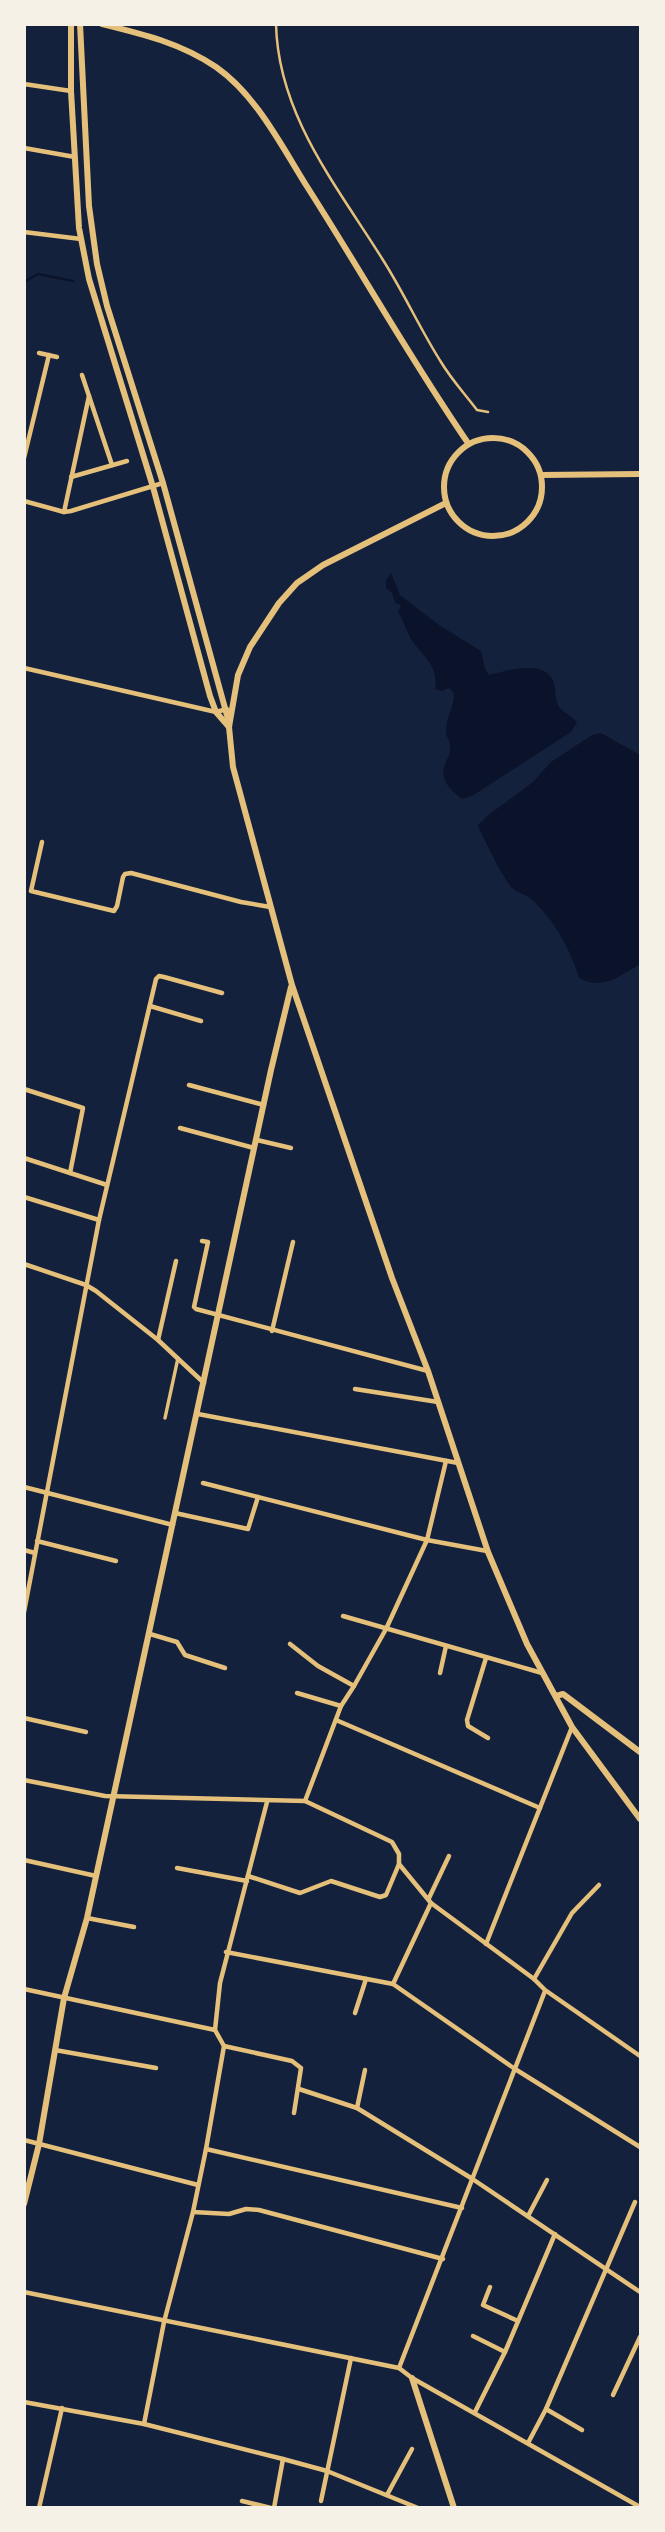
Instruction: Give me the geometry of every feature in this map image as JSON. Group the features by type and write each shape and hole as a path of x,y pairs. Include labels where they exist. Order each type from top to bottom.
{"main road":[{"path":"71,24 71,92 81,239 96,307 153,487 216,712 229,727"},
{"path":"80,24 92,238 107,306 163,483 227,709 233,767 292,985 392,1278 428,1371 488,1552 522,1633 572,1727 640,1819"},
{"path":"102,24 158,37 193,53 228,78 253,105 364,275 468,443"},
{"path":"492,437 512,441 530,454 541,475 541,496 533,515 508,534 482,535 470,531 451,514 446,503 443,480 446,469 459,450 468,443 492,437"},
{"path":"541,475 640,474"},
{"path":"229,727 235,686 250,647 279,603 297,583 323,565 446,503"},
{"path":"24,2204 38,2144 64,1998 87,1918 292,985"},
{"path":"556,1696 563,1694 640,1752"},
{"path":"412,2378 454,2508"}],"street":[{"path":"24,84 71,92"},
{"path":"24,148 75,157"},
{"path":"24,232 81,239"},
{"path":"39,353 57,357"},
{"path":"24,458 49,355"},
{"path":"82,375 112,465"},
{"path":"64,512 89,396"},
{"path":"70,477 127,461"},
{"path":"24,501 64,512 163,483"},
{"path":"24,668 216,712 227,709"},
{"path":"31,891 43,842"},
{"path":"24,889 114,911 122,877 131,873 270,907"},
{"path":"24,1612 99,1220 156,979 159,976 222,993"},
{"path":"150,1006 201,1021"},
{"path":"189,1085 264,1105"},
{"path":"24,1088 83,1108 70,1172"},
{"path":"180,1128 255,1149"},
{"path":"257,1140 291,1148"},
{"path":"24,1158 107,1185"},
{"path":"24,1197 99,1220"},
{"path":"205,1241 194,1307 196,1309 428,1371"},
{"path":"272,1331 293,1242"},
{"path":"158,1340 176,1261"},
{"path":"24,1264 86,1285 158,1340 204,1383"},
{"path":"165,1418 177,1358"},
{"path":"355,1389 438,1402"},
{"path":"198,1414 459,1464"},
{"path":"305,1801 341,1706 386,1629 428,1539 446,1461"},
{"path":"203,1483 488,1552"},
{"path":"24,1487 173,1525"},
{"path":"175,1513 248,1529 258,1497"},
{"path":"37,1541 116,1561"},
{"path":"24,1550 35,1553"},
{"path":"342,1616 542,1673"},
{"path":"150,1634 177,1642 185,1655 225,1668"},
{"path":"290,1644 318,1666 354,1686"},
{"path":"440,1673 446,1646"},
{"path":"486,1658 467,1723 488,1738"},
{"path":"297,1692 341,1706"},
{"path":"24,1718 86,1732"},
{"path":"336,1720 540,1808"},
{"path":"486,1944 572,1727"},
{"path":"24,1780 97,1795 305,1801 392,1842 400,1854 399,1864 386,1895 380,1897 331,1881 300,1893 248,1878 177,1868"},
{"path":"144,2424 164,2322 206,2149 224,2046 215,2030 226,1952 268,1801"},
{"path":"393,1984 449,1856"},
{"path":"24,1860 96,1876"},
{"path":"399,1864 430,1900 545,1990 640,2056"},
{"path":"534,1979 576,1906 599,1885"},
{"path":"87,1918 134,1927"},
{"path":"226,1952 393,1984 515,2068 640,2147"},
{"path":"355,2013 366,1979"},
{"path":"24,1989 215,2030"},
{"path":"399,2368 545,1990"},
{"path":"224,2046 299,2064 302,2068 294,2113"},
{"path":"54,2050 156,2068"},
{"path":"357,2108 365,2070"},
{"path":"299,2089 357,2108 471,2178 640,2292"},
{"path":"24,2140 198,2185"},
{"path":"206,2149 462,2208"},
{"path":"528,2216 547,2180"},
{"path":"528,2443 546,2409 635,2202"},
{"path":"192,2212 229,2214 246,2209 259,2210 443,2259"},
{"path":"475,2412 505,2352 555,2234"},
{"path":"490,2287 483,2305 518,2321"},
{"path":"24,2292 399,2368 412,2378 640,2507"},
{"path":"473,2336 505,2352"},
{"path":"613,2395 640,2337"},
{"path":"321,2501 351,2358"},
{"path":"24,2402 144,2424 283,2459 327,2471 418,2508"},
{"path":"39,2508 62,2408"},
{"path":"546,2409 582,2430"},
{"path":"387,2495 412,2449"},
{"path":"242,2501 272,2508 283,2459"}],"lane":[{"path":"276,24 282,74 303,133 385,262 442,364 477,410 488,412"}],"water":[{"path":"391,573 400,595 439,625 481,651 489,675 528,668 545,672 555,687 558,706 577,722 571,732 472,796 462,799 454,793 445,781 443,772 450,752 446,726 454,693 449,688 442,691 435,689 432,667 409,636 398,612 401,605 395,603 392,593 386,588 386,580"},
{"path":"601,733 640,755 640,964 611,980 595,983 579,978 571,956 554,925 531,899 514,890 509,884 478,825 533,782 551,762 592,735"}],"waterway":[{"path":"24,282 38,274 73,281"}]}
